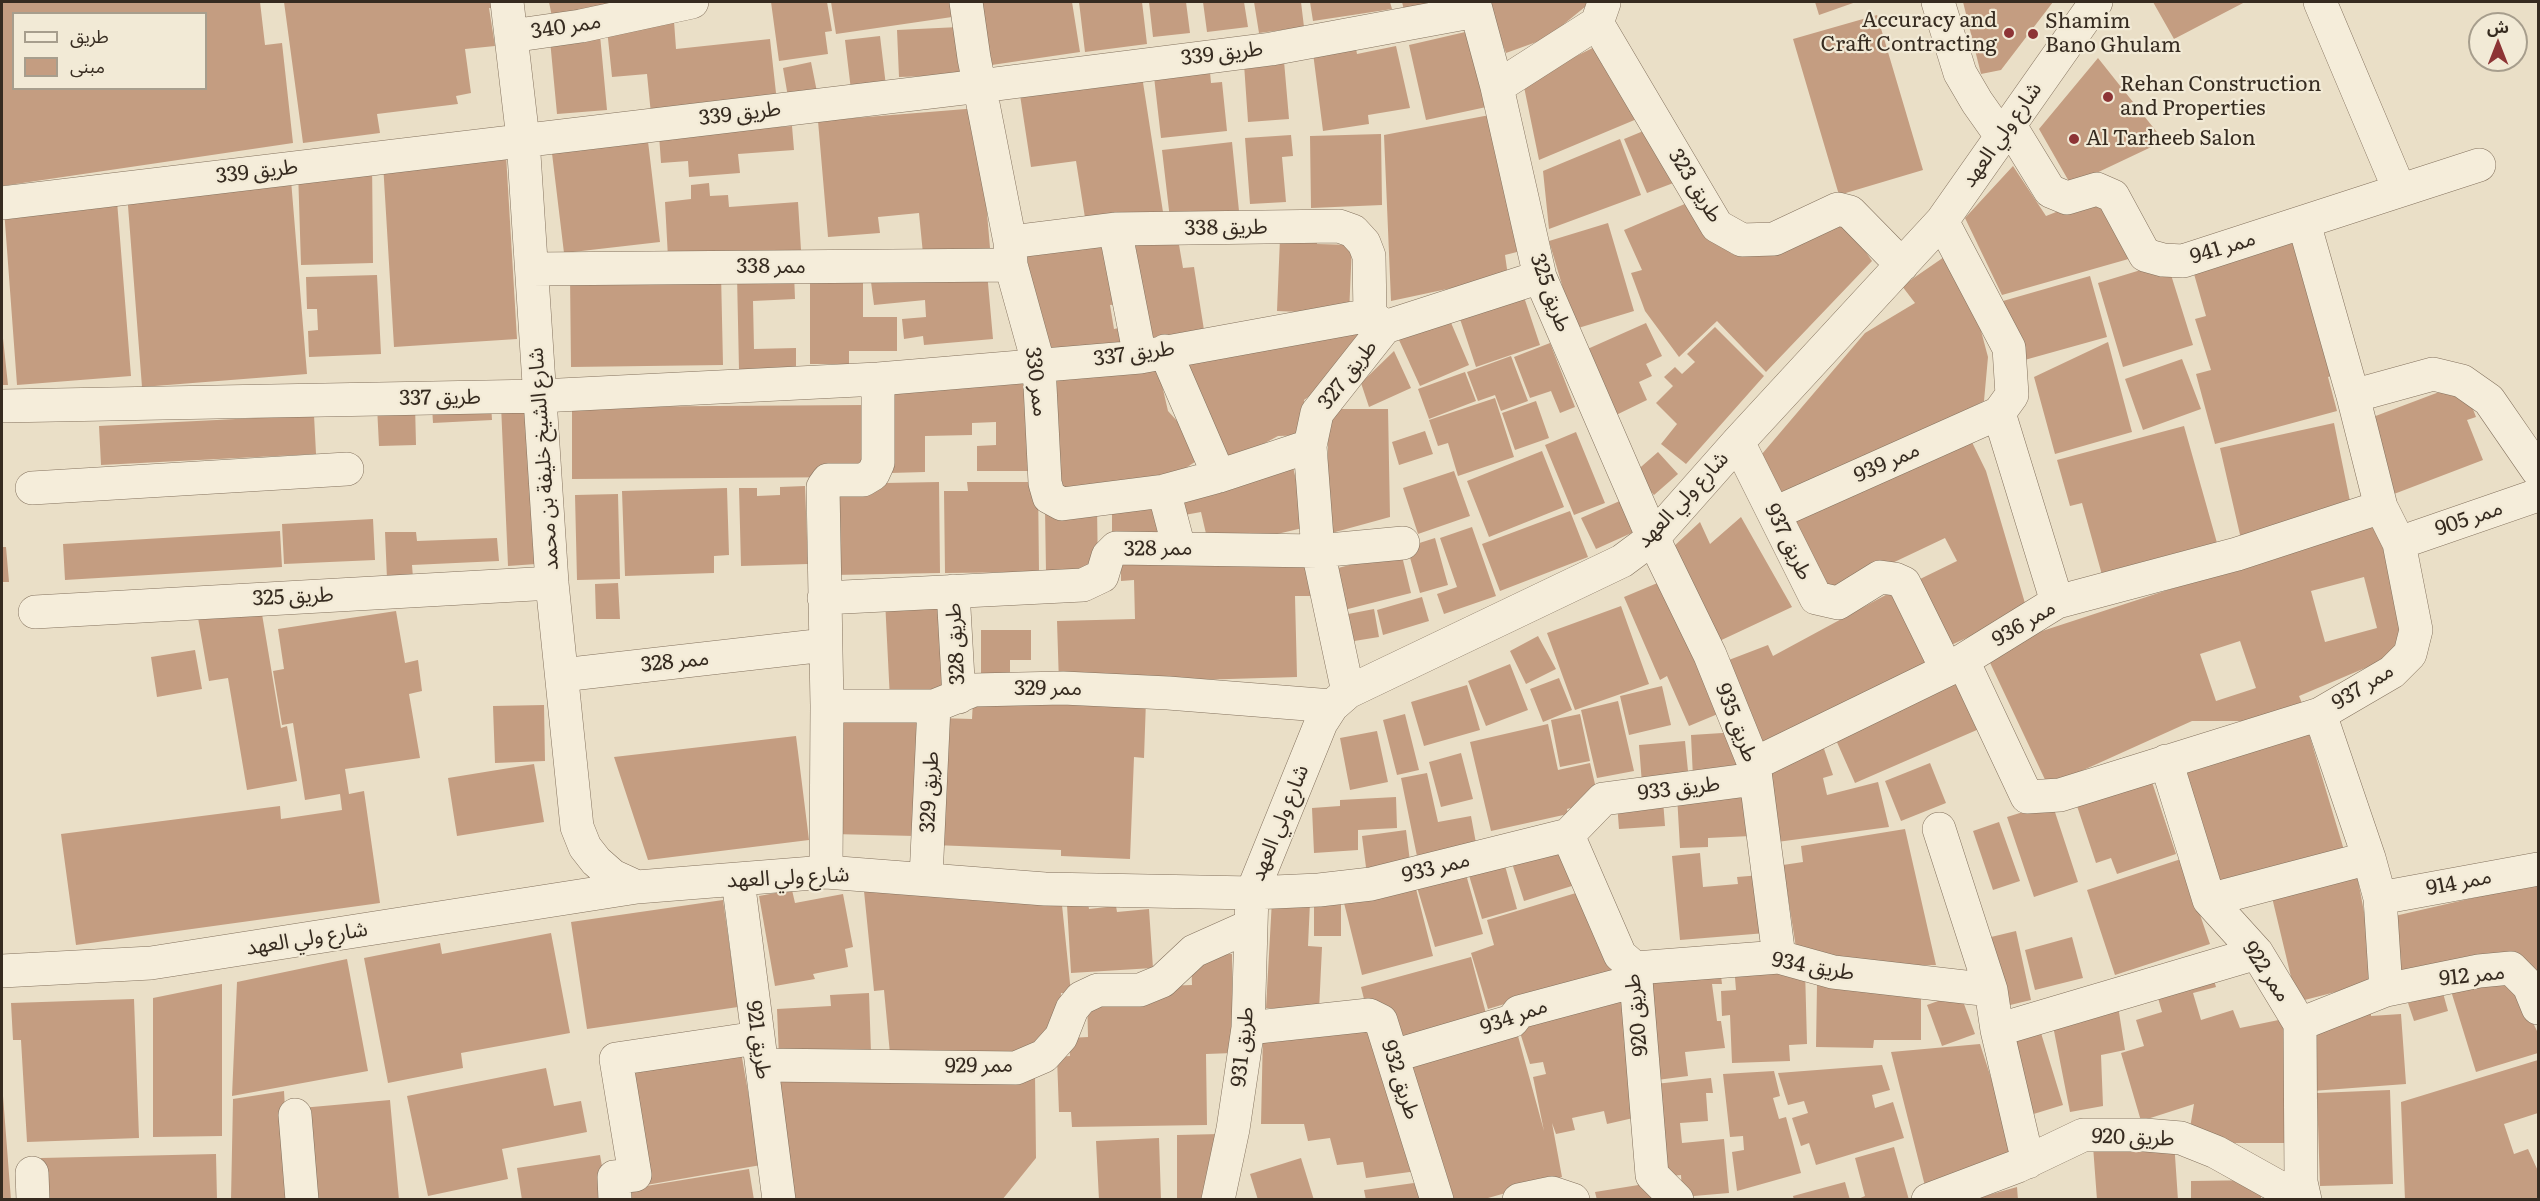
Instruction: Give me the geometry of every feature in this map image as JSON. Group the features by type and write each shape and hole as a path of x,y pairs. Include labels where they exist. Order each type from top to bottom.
{"street":[{"name":"شارع الشيخ خليفة بن محمد","path":"507,2 523,140 552,583 577,827 585,847 596,861 614,876 637,887"},
{"name":"ممر 340","path":"511,36 581,26 692,2"},
{"name":"ممر 330","path":"966,2 1011,253 1039,366 1045,483 1049,497 1062,504 1164,491 1219,476 1310,446"},
{"path":"1938,2 1960,73 1977,102 2005,130"},
{"name":"شارع ولي العهد","path":"2,971 151,963 637,887 826,872 1045,889 1252,894 1321,723 1340,699 1622,561 1653,538 1738,441 1942,221 2096,2"},
{"path":"2320,2 2399,189"},
{"name":"طريق 339","path":"2,203 1271,49 1475,6"},
{"name":"طريق 325","path":"1475,6 1497,87 1540,277 1653,538"},
{"name":"طريق 323","path":"1497,87 1601,12 1717,226 1742,240 1774,239 1838,209 1850,212 1902,265"},
{"name":"ممر 941","path":"2005,130 2050,191 2067,198 2097,189 2113,196 2145,255 2163,260 2183,261 2304,223 2399,189 2479,165"},
{"path":"1942,221 2009,348 2012,395 1999,414 2057,602"},
{"name":"ممر 937","path":"1955,666 2026,797 2060,795 2320,714 2392,672 2410,654 2416,630 2399,543 2381,507 2353,396 2304,223"},
{"name":"طريق 338","path":"1011,253 1114,229 1339,226 1353,231 1364,243 1369,256 1377,321"},
{"path":"1114,229 1152,354 1219,476"},
{"name":"ممر 338","path":"531,269 1011,253"},
{"name":"طريق 327","path":"1340,699 1318,550 1310,446 1317,413 1377,321 1540,277"},
{"name":"طريق 337","path":"2,406 540,396 878,380 1152,354 1377,321"},
{"path":"2353,396 2433,374 2462,381 2489,400 2538,471"},
{"path":"826,872 827,706 823,487 828,480 863,480 873,474 878,463 878,380"},
{"name":"ممر 939","path":"1775,513 1999,414"},
{"name":"طريق 937","path":"1738,441 1816,598 1838,603 1880,577 1896,579 1904,583 1955,666"},
{"path":"33,488 346,469"},
{"path":"1164,491 1179,548"},
{"name":"ممر 905","path":"2399,543 2538,495"},
{"name":"ممر 936","path":"1754,772 1955,666 2057,602 2237,554 2381,507"},
{"name":"طريق 935","path":"1653,538 1710,655 1754,772 1779,957"},
{"name":"ممر 328","path":"824,598 1083,585 1102,576 1108,556 1116,548 1318,550 1403,543"},
{"name":"طريق 325","path":"34,612 552,583"},
{"name":"طريق 328","path":"946,702 953,591"},
{"name":"ممر 328","path":"562,675 825,645"},
{"name":"ممر 329","path":"827,706 946,702 974,690 1063,688 1340,699"},
{"name":"طريق 329","path":"926,878 946,702"},
{"path":"2320,714 2369,858 2380,898 2386,990"},
{"name":"ممر 922","path":"2166,761 2209,900 2257,952 2300,1024 2301,1182 2304,1200"},
{"name":"طريق 933","path":"1568,835 1603,799 1754,772"},
{"path":"1939,829 1991,990 1996,1030 2028,1161"},
{"name":"ممر 933","path":"1252,894 1371,884 1568,835"},
{"name":"طريق 920","path":"1568,835 1620,955 1635,974 1652,1175 1677,1200"},
{"path":"2209,900 2369,858"},
{"name":"ممر 914","path":"2380,898 2538,869"},
{"name":"طريق 921","path":"738,880 779,1200"},
{"name":"طريق 931","path":"1218,1200 1233,1129 1248,1028 1252,894"},
{"name":"ممر 929","path":"615,1200 614,1177 635,1175 616,1059 759,1051 1016,1068 1044,1056 1061,1037 1071,1009 1081,998 1098,990 1140,990 1162,981 1194,951 1250,926"},
{"path":"1996,1030 2257,952"},
{"name":"طريق 934","path":"1635,974 1779,957 1833,972 1991,990"},
{"name":"ممر 912","path":"2300,1024 2386,990 2479,971 2511,968 2529,986 2538,1008"},
{"name":"ممر 934","path":"1393,1056 1512,1021 1519,1012 1635,974"},
{"name":"طريق 932","path":"1248,1028 1369,1015 1381,1022 1437,1200"},
{"path":"295,1114 302,1200"},
{"name":"طريق 920","path":"1928,1200 2028,1161 2083,1135 2145,1135 2181,1138 2216,1152 2304,1200"},
{"path":"1520,1200 1552,1193 1573,1200"}],"building":[{"path":"2,2 260,2 265,45 282,43 293,143 2,186"},
{"path":"284,2 496,2 497,8 489,8 495,46 465,49 471,93 456,96 458,104 377,114 380,133 303,143"},
{"path":"549,2 640,2 552,17"},
{"path":"771,2 827,2 832,31 825,32 828,54 779,61"},
{"path":"831,2 950,2 952,17 836,34"},
{"path":"975,2 1072,2 1080,52 985,66"},
{"path":"1079,2 1142,2 1147,44 1085,52"},
{"path":"1149,2 1186,2 1190,33 1153,37"},
{"path":"1203,2 1244,2 1248,27 1207,32"},
{"path":"1254,2 1301,2 1304,27 1259,33"},
{"path":"1310,2 1390,2 1392,9 1313,21"},
{"path":"1402,2 1455,2 1405,14"},
{"path":"1487,2 1591,2 1564,24 1567,31 1506,53"},
{"path":"1815,2 1856,2 1819,15"},
{"path":"1963,2 2053,2 2001,70 1981,74"},
{"path":"2153,2 2245,2 2174,39"},
{"path":"1877,15 1923,170 1839,195 1793,39"},
{"path":"674,21 676,49 770,39 777,102 651,114 647,74 612,77 607,29"},
{"path":"959,27 961,75 899,77 897,30"},
{"path":"1474,30 1491,106 1426,120 1409,45"},
{"path":"600,35 607,110 557,114 550,40"},
{"path":"880,36 886,86 851,90 845,40"},
{"path":"1603,43 1644,116 1539,160 1523,82"},
{"path":"1355,44 1357,54 1396,46 1410,108 1368,115 1369,124 1323,131 1313,53"},
{"path":"2098,58 2164,141 2071,185 2039,129"},
{"path":"1209,61 1211,83 1222,82 1227,131 1161,138 1153,68"},
{"path":"1284,61 1289,119 1248,122 1244,64"},
{"path":"811,62 817,92 788,97 783,68"},
{"path":"1142,76 1163,212 1086,224 1076,161 1031,167 1020,95"},
{"path":"978,108 990,248 923,254 919,213 878,217 880,233 828,237 818,121"},
{"path":"1495,114 1521,251 1505,255 1508,276 1391,301 1384,135"},
{"path":"792,126 794,150 738,154 740,173 689,177 688,161 661,163 659,135"},
{"path":"1653,127 1676,182 1647,193 1624,139"},
{"path":"647,133 660,242 564,253 551,145"},
{"path":"1381,134 1382,205 1311,208 1310,136"},
{"path":"1291,135 1293,156 1282,157 1286,202 1250,204 1245,138"},
{"path":"1620,139 1641,195 1549,229 1543,171"},
{"path":"1232,142 1239,211 1170,219 1162,150"},
{"path":"506,155 517,339 394,347 383,163"},
{"path":"372,159 373,263 301,265 298,170"},
{"path":"2013,166 2046,216 2097,196 2132,258 2002,295 1965,218"},
{"path":"291,180 307,374 142,387 127,193"},
{"path":"709,183 710,196 728,195 729,207 798,202 801,250 668,258 665,202 691,199 691,185"},
{"path":"1694,200 1732,254 1753,254 1840,214 1872,261 1766,372 1717,321 1679,357 1645,311 1631,273 1642,270 1624,230"},
{"path":"117,201 131,376 17,385 4,209"},
{"path":"1608,223 1634,311 1575,329 1549,241"},
{"path":"2302,230 2341,373 2328,377 2337,411 2215,444 2196,374 2211,370 2195,319 2206,316 2192,267"},
{"path":"1106,231 1119,304 1110,305 1114,329 1123,327 1125,344 1039,358 1020,245"},
{"path":"1280,238 1317,239 1317,244 1352,245 1349,314 1277,311"},
{"path":"1178,239 1183,268 1194,267 1204,330 1142,341 1127,247"},
{"path":"1947,255 1976,312 1988,357 1984,401 1779,506 1756,461 1865,333 1915,303 1902,286"},
{"path":"2167,262 2193,345 2123,367 2098,283"},
{"path":"987,272 993,339 924,345 923,336 904,339 902,319 926,317 925,300 874,305 871,282"},
{"path":"721,273 723,365 571,367 570,275"},
{"path":"794,273 795,299 753,301 754,349 796,348 796,368 739,370 737,275"},
{"path":"377,275 381,354 309,357 308,331 318,330 317,309 307,309 306,277"},
{"path":"810,275 863,275 863,317 897,317 897,351 849,351 849,364 810,364"},
{"path":"2090,276 2107,337 2021,361 2003,301"},
{"path":"1523,294 1540,345 1476,367 1459,316"},
{"path":"1449,318 1469,365 1420,386 1399,340"},
{"path":"1646,323 1662,356 1646,364 1652,376 1639,382 1647,400 1614,416 1583,351"},
{"path":"1359,324 1362,352 1343,373 1304,400 1309,435 1278,436 1230,462 1175,354"},
{"path":"1715,327 1764,376 1686,464 1661,444 1677,424 1656,403 1673,386 1664,377 1675,367 1682,374 1695,362 1687,354"},
{"path":"2,329 8,385 2,385"},
{"path":"2108,342 2132,432 2055,454 2034,377"},
{"path":"1550,343 1575,407 1560,413 1551,391 1530,398 1514,357"},
{"path":"1394,351 1411,388 1369,407 1361,383"},
{"path":"1511,356 1528,401 1501,411 1495,395 1478,401 1467,372"},
{"path":"1156,359 1168,411 1207,454 1169,479 1060,491 1046,371"},
{"path":"2182,359 2201,409 2143,430 2125,379"},
{"path":"1465,372 1476,401 1429,419 1418,389"},
{"path":"1031,373 1033,471 977,471 977,446 996,445 996,422 972,423 972,435 925,436 925,472 890,473 888,388"},
{"path":"2463,383 2476,417 2467,420 2483,460 2394,494 2365,420"},
{"path":"1495,398 1514,457 1458,476 1448,443 1438,446 1429,420"},
{"path":"1536,401 1549,438 1515,450 1502,413"},
{"path":"415,404 416,445 379,446 377,406"},
{"path":"491,404 492,420 433,423 432,407"},
{"path":"529,404 536,564 508,566 501,405"},
{"path":"863,405 863,477 572,479 572,407"},
{"path":"1328,409 1388,409 1390,517 1328,534"},
{"path":"314,415 316,454 101,465 99,426"},
{"path":"2334,423 2351,506 2241,539 2220,448"},
{"path":"2184,426 2219,550 2104,582 2082,503 2070,506 2057,460"},
{"path":"1425,431 1433,454 1399,465 1392,442"},
{"path":"1576,432 1605,503 1574,515 1545,445"},
{"path":"1968,434 1986,471 2027,610 1949,646 1918,580 1957,561 1945,538 1827,594 1790,518"},
{"path":"1542,451 1564,507 1489,537 1467,481"},
{"path":"1658,452 1678,474 1654,495 1634,473"},
{"path":"1293,467 1307,527 1217,548 1207,538 1201,512 1179,516 1174,495"},
{"path":"1454,471 1470,516 1418,534 1403,488"},
{"path":"939,482 940,573 833,575 831,484"},
{"path":"967,482 1038,482 1039,572 945,573 944,491 968,491"},
{"path":"805,486 808,564 741,566 739,488 757,488 757,496 780,495 780,487"},
{"path":"727,488 729,555 714,556 714,573 625,576 622,491"},
{"path":"618,494 620,579 577,580 575,495"},
{"path":"1622,500 1636,531 1596,549 1581,518"},
{"path":"1160,505 1161,538 1112,538 1112,506"},
{"path":"1045,508 1097,508 1098,572 1046,572"},
{"path":"1570,511 1588,557 1500,591 1482,544"},
{"path":"1741,517 1792,607 1713,644 1672,548 1700,522 1710,544"},
{"path":"373,519 375,560 284,564 282,524"},
{"path":"2379,521 2408,631 2384,660 2299,696 2302,703 2254,721 2192,721 2048,786 1984,650","holes":["2364,577 2377,628 2325,642 2311,591","2240,641 2256,688 2216,701 2200,654"]},
{"path":"1472,527 1496,596 1444,614 1437,594 1457,587 1440,538"},
{"path":"280,531 282,567 65,580 63,544"},
{"path":"385,532 416,532 417,541 497,538 499,561 412,565 413,578 387,579"},
{"path":"1435,538 1448,585 1420,593 1407,547"},
{"path":"2,547 6,547 9,582 2,582"},
{"path":"1401,552 1411,593 1344,610 1334,569"},
{"path":"1121,553 1310,556 1311,596 1295,596 1297,677 1059,684 1057,621 1135,619 1134,580 1121,581"},
{"path":"1667,579 1725,711 1689,726 1667,676 1660,680 1624,597"},
{"path":"618,583 620,619 596,619 595,584"},
{"path":"1895,590 1934,663 1760,753 1721,663 1768,645 1773,656"},
{"path":"945,597 949,689 890,700 885,600"},
{"path":"1422,597 1429,621 1383,635 1377,610"},
{"path":"1621,606 1649,684 1575,710 1547,633"},
{"path":"261,608 281,728 287,726 297,781 247,790 228,678 209,681 198,618"},
{"path":"1374,609 1379,637 1348,642 1343,615"},
{"path":"396,611 405,663 418,660 422,691 409,694 420,758 345,769 349,794 364,791 380,903 76,945 61,834 280,806 281,819 342,810 340,794 305,800 293,723 282,725 273,671 284,669 278,629"},
{"path":"981,630 1031,630 1031,660 1010,660 1010,674 981,674"},
{"path":"1538,636 1556,669 1526,684 1510,651"},
{"path":"195,650 202,689 157,697 151,657"},
{"path":"1510,664 1528,710 1486,726 1468,681"},
{"path":"1963,674 1986,726 1855,783 1832,731"},
{"path":"1559,678 1572,710 1543,722 1530,689"},
{"path":"1467,685 1480,730 1424,746 1411,702"},
{"path":"1662,686 1671,725 1629,735 1620,696"},
{"path":"973,700 1146,700 1144,758 1134,757 1130,859 1061,856 1061,850 934,845 939,718 972,719"},
{"path":"1618,701 1634,771 1597,778 1581,710"},
{"path":"544,705 545,761 495,763 493,706"},
{"path":"1405,714 1419,770 1397,775 1383,720"},
{"path":"1580,714 1590,761 1560,767 1551,720"},
{"path":"834,722 917,722 915,836 833,834"},
{"path":"1548,724 1558,770 1590,763 1599,801 1567,809 1568,814 1491,831 1470,742"},
{"path":"2306,724 2344,850 2213,889 2175,763"},
{"path":"1377,731 1388,782 1350,790 1340,738"},
{"path":"1738,732 1740,776 1693,778 1691,735"},
{"path":"796,736 809,840 648,860 614,757"},
{"path":"1685,741 1689,781 1642,784 1639,745"},
{"path":"1822,743 1833,775 1823,778 1827,795 1878,782 1889,827 1777,842 1767,772"},
{"path":"1461,753 1473,799 1441,807 1429,762"},
{"path":"1930,763 1946,803 1901,821 1885,781"},
{"path":"534,764 544,822 457,836 448,778"},
{"path":"1427,773 1438,822 1471,816 1478,854 1419,866 1401,778"},
{"path":"2149,773 2176,854 2117,874 2111,858 2096,863 2074,797"},
{"path":"1749,791 1751,836 1708,838 1708,847 1680,848 1677,795"},
{"path":"1396,797 1397,828 1358,830 1358,850 1314,853 1312,808 1340,806 1340,800"},
{"path":"1663,800 1665,826 1619,829 1617,803"},
{"path":"2052,803 2078,882 2034,897 2007,817"},
{"path":"1999,822 2020,881 1993,890 1973,831"},
{"path":"1905,829 1936,965 1824,967 1797,954 1783,865 1803,862 1801,846"},
{"path":"1406,830 1411,869 1367,875 1362,836"},
{"path":"1561,842 1575,885 1524,901 1510,857"},
{"path":"1700,853 1703,887 1738,884 1737,877 1761,875 1766,933 1680,940 1672,856"},
{"path":"2181,859 2210,944 2115,975 2087,890"},
{"path":"1504,862 1517,909 1482,919 1468,872"},
{"path":"2356,869 2366,923 2370,983 2297,1002 2270,889"},
{"path":"1465,871 1483,934 1435,947 1416,884"},
{"path":"1414,881 1433,956 1362,975 1343,899"},
{"path":"2538,883 2538,996 2522,961 2399,982 2386,918"},
{"path":"1589,889 1614,971 1488,1009 1471,953 1494,945 1487,920"},
{"path":"792,890 795,903 843,894 853,947 845,949 848,967 813,974 815,979 775,986 759,896"},
{"path":"864,891 1062,905 1071,993 1061,993 1059,1037 1041,1056 890,1054 884,990 874,991"},
{"path":"1314,899 1341,899 1341,936 1314,936"},
{"path":"723,900 738,1007 587,1029 571,922"},
{"path":"1272,900 1310,902 1308,946 1322,947 1319,1011 1266,1008"},
{"path":"1088,903 1089,909 1116,906 1117,912 1149,909 1153,968 1071,973 1067,905"},
{"path":"2016,931 2031,1000 2006,1006 1991,937"},
{"path":"551,933 570,1033 461,1053 463,1068 388,1083 364,958 440,943 442,954"},
{"path":"2072,937 2083,978 2035,990 2025,950"},
{"path":"1232,954 1233,1053 1206,1054 1207,1125 1072,1127 1071,1112 1059,1112 1057,1057 1070,1056 1069,1038 1088,1037 1087,996 1161,986 1192,985 1191,955"},
{"path":"1471,957 1489,1025 1396,1049 1383,1003 1366,1007 1361,987"},
{"path":"347,959 368,1071 232,1096 237,982"},
{"path":"1734,965 1805,968 1807,1044 1789,1045 1790,1061 1732,1063 1730,1015 1722,1016 1721,991 1736,990"},
{"path":"1720,968 1722,984 1712,984 1717,1021 1721,1021 1725,1048 1685,1052 1688,1076 1657,1080 1645,978"},
{"path":"2212,973 2216,987 2193,993 2201,1020 2233,1010 2240,1028 2293,1017 2294,1143 2214,1143 2190,1128 2194,1104 2141,1121 2121,1053 2144,1046 2136,1020 2162,1012 2156,991"},
{"path":"2510,976 2538,1033 2538,1053 2476,1072 2451,991"},
{"path":"222,984 222,1136 153,1137 153,998"},
{"path":"1817,984 1921,992 1921,1040 1874,1040 1873,1048 1816,1047"},
{"path":"1625,988 1642,1116 1607,1124 1604,1111 1572,1118 1575,1130 1556,1134 1552,1123 1562,1177 1481,1200 1449,1200 1407,1062 1515,1025 1544,1131 1533,1077 1546,1074 1543,1062 1530,1064 1516,1020"},
{"path":"869,993 871,1053 779,1057 777,1009 831,1006 830,995"},
{"path":"1960,993 1975,1034 1942,1046 1927,1005"},
{"path":"2443,993 2448,1011 2414,1021 2408,1003"},
{"path":"134,999 139,1138 27,1142 21,1040 13,1040 11,1003"},
{"path":"2118,1006 2125,1050 2101,1055 2103,1106 2070,1112 2053,1026"},
{"path":"2371,1011 2371,1016 2401,1014 2406,1084 2312,1091 2307,1024"},
{"path":"1369,1024 1417,1171 1366,1178 1363,1162 1337,1165 1330,1138 1308,1141 1304,1124 1261,1124 1263,1032"},
{"path":"2041,1033 2063,1105 2027,1116 2005,1043"},
{"path":"1980,1044 2017,1158 1925,1186 1891,1052"},
{"path":"741,1052 761,1165 646,1185 625,1072"},
{"path":"2538,1060 2538,1113 2504,1124 2514,1154 2528,1149 2538,1171 2538,1200 2405,1200 2401,1102"},
{"path":"1882,1065 1890,1090 1872,1095 1875,1108 1893,1102 1904,1138 1816,1165 1809,1143 1801,1146 1792,1118 1808,1113 1804,1101 1788,1105 1778,1073"},
{"path":"546,1068 554,1106 581,1101 587,1132 502,1149 508,1179 428,1196 407,1096"},
{"path":"1774,1071 1780,1096 1773,1098 1779,1119 1786,1117 1801,1173 1737,1191 1732,1152 1744,1150 1743,1136 1730,1137 1723,1074"},
{"path":"776,1074 1035,1074 1036,1158 1002,1200 795,1200"},
{"path":"1711,1078 1713,1093 1706,1093 1708,1121 1680,1123 1682,1143 1724,1139 1729,1193 1682,1197 1681,1175 1661,1177 1655,1084"},
{"path":"2390,1090 2393,1184 2320,1186 2317,1093"},
{"path":"284,1091 290,1200 231,1200 233,1099"},
{"path":"3,1096 11,1200 2,1200"},
{"path":"390,1100 399,1200 309,1200 301,1108"},
{"path":"1220,1134 1201,1200 1177,1200 1177,1135"},
{"path":"1159,1138 1161,1200 1099,1200 1096,1141"},
{"path":"2174,1141 2178,1200 2097,1200 2093,1146"},
{"path":"1894,1147 1909,1200 1856,1200 1865,1196 1855,1158"},
{"path":"216,1154 217,1200 43,1200 41,1158"},
{"path":"600,1155 608,1200 522,1200 517,1168"},
{"path":"1301,1158 1314,1200 1258,1200 1250,1174"},
{"path":"749,1169 754,1200 623,1200 622,1190"},
{"path":"2261,1180 2261,1200 2191,1200 2191,1181"},
{"path":"1421,1182 1424,1200 1366,1200 1364,1190"},
{"path":"1845,1182 1850,1200 1794,1200 1793,1196"},
{"path":"1651,1183 1653,1200 1597,1200 1595,1192"},
{"path":"2017,1187 2018,1200 1974,1200 1974,1199"}],"place":[{"name":"Accuracy and Craft Contracting","path":"2009,33"},
{"name":"Shamim Bano Ghulam","path":"2033,34"},
{"name":"Rehan Construction and Properties","path":"2108,97"},
{"name":"Al Tarheeb Salon","path":"2074,139"}]}
